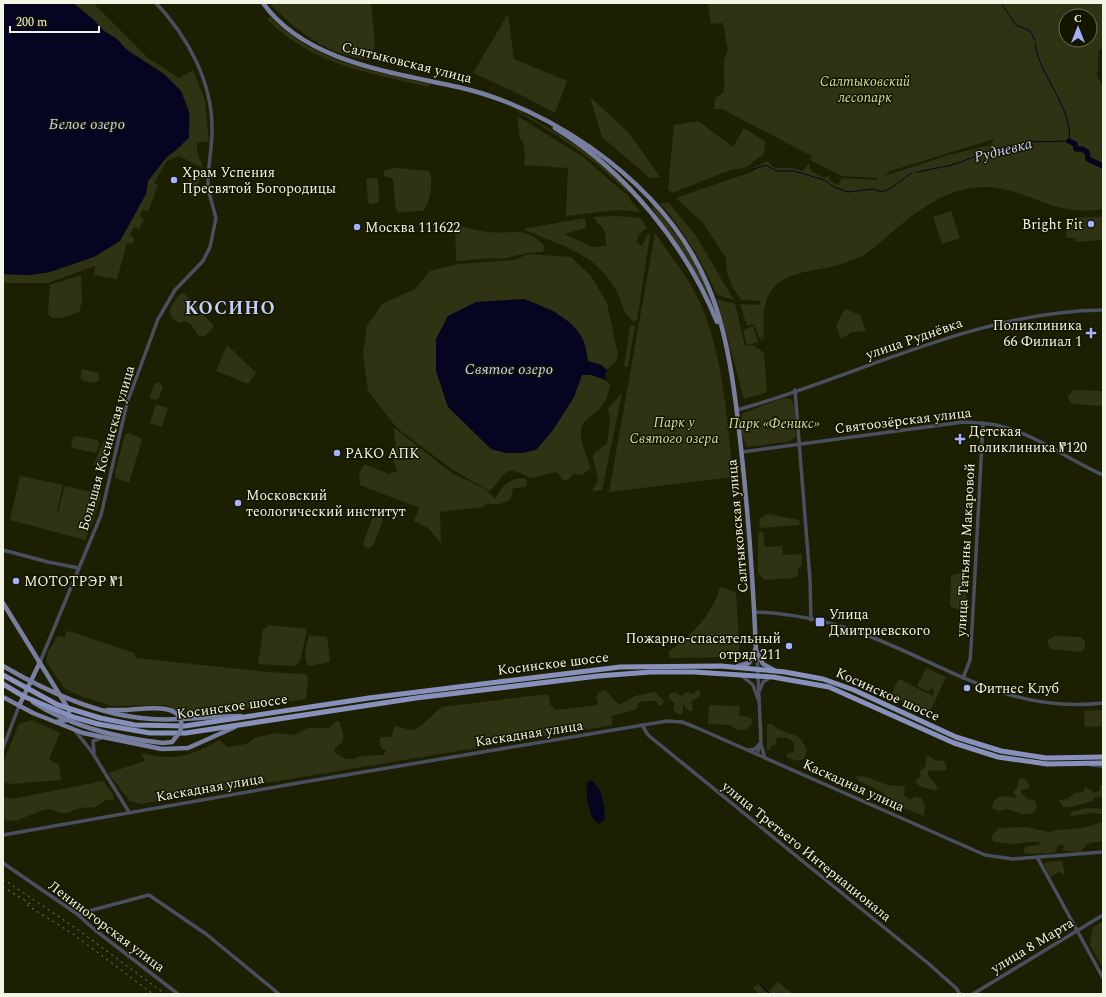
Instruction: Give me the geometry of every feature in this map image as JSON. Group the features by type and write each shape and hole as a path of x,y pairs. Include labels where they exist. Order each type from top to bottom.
{"highway":[{"name":"Косинское шоссе","path":"3,675 58,705 100,718 135,725 176,727 202,725 369,698 620,667 664,665 732,667 779,672 816,678 837,684 956,737 988,748 1046,758 1102,757"},
{"name":"Косинское шоссе","path":"3,684 23,696 73,718 133,731 164,734 202,731 416,698 619,674 668,671 731,673 804,681 836,689 954,743 988,754 1037,763 1082,765 1103,763"}],"main road":[{"name":"Салтыковская улица","path":"263,3 283,24 332,55 369,67 491,95 514,103 567,132 602,156 640,186 675,227 702,273 716,308 737,410 742,452 756,650"},
{"name":"Салтыковская улица","path":"514,103 565,134 602,161 634,192 688,264 713,311 722,335"},
{"path":"3,603 70,710 67,720 55,722"},
{"path":"732,667 744,666 749,663 756,650"},
{"path":"756,650 763,664 779,672"},
{"path":"19,706 40,662"},
{"path":"3,666 31,682 61,695 99,709 126,716 163,720 260,715"},
{"path":"23,696 64,719 97,731 163,743 172,742 180,732 180,720 176,713 170,709 99,709"},
{"path":"3,697 19,706 70,728 106,738 157,748 175,750 194,746 244,724"}],"street":[{"name":"Большая Косинская улица","path":"40,662 102,514 127,403 158,319 175,290 203,261 210,247 215,224 215,211 209,198 208,189 212,132 208,93 191,50 169,17 156,3"},
{"name":"улица Руднёвка","path":"737,410 980,327 1036,316 1103,310"},
{"path":"795,390 812,607 811,620"},
{"name":"Святоозёрская улица","path":"742,452 963,422 983,422 1001,426 1022,434 1103,475"},
{"name":"улица Татьяны Макаровой","path":"963,678 970,660 971,648 983,422"},
{"path":"3,550 43,561 79,568"},
{"path":"754,612 811,620 863,633 963,678 1001,693 1033,702 1063,704 1103,703"},
{"name":"Салтыковская улица","path":"756,650 760,717 760,742 757,754"},
{"path":"731,673 750,681 759,699"},
{"path":"759,699 762,684 772,677"},
{"path":"3,748 19,706"},
{"name":"Каскадная улица","path":"3,835 129,812 667,721 682,722 985,855 1013,859 1103,852"},
{"name":"улица Третьего Интернационала","path":"642,725 648,735 929,964 956,988 960,994"},
{"path":"70,728 80,735 129,812"},
{"path":"94,756 92,741 97,738 106,738"},
{"path":"747,750 754,749 760,742"},
{"path":"760,742 765,758"},
{"path":"1082,765 1103,766"},
{"path":"1037,857 1103,978"},
{"name":"Лениногорская улица","path":"3,863 77,914 101,935 178,994"},
{"path":"77,914 149,895 206,934 279,994"},
{"name":"улица 8 Марта","path":"973,994 1103,915"}],"green space":[{"path":"73,3 93,3 148,58 179,78 193,70 205,100 209,142 197,142 197,152 203,168 179,156 167,161 154,183 158,185 148,212 143,209 140,217 144,219 139,229 134,227 130,235 135,239 132,244 127,243 117,279 94,275 95,266 48,283 3,283 3,274 29,275 50,272 120,241 146,194 148,181 166,158 182,146 190,125 189,112 181,91 164,74 127,50 117,39 104,31 93,19"},
{"path":"269,3 371,3 375,43 371,59 369,60 339,53 319,44 293,25"},
{"name":"Салтыковский лесопарк","path":"708,3 1103,3 1103,50 1099,49 1097,76 1103,87 1103,209 1080,211 1060,207 1018,193 995,188 974,188 954,192 936,200 919,211 869,252 838,265 804,272 784,279 775,286 769,294 763,319 764,340 761,336 761,342 754,324 747,326 740,304 759,305 761,301 741,300 733,288 727,272 726,258 703,223 676,198 754,171 753,168 767,161 775,168 793,168 803,171 809,163 810,170 824,178 829,175 829,180 838,185 842,178 876,180 879,178 842,176 810,160 812,156 722,109 714,109 715,98 723,93 724,60 728,50 723,23 711,24","holes":["994,140 990,145 949,155 881,177 890,171"]},
{"path":"508,14 514,59 567,81 555,113 517,93 473,73"},
{"path":"270,17 288,33 325,55 365,69 430,84 429,87 364,72 323,57 285,35 268,20"},
{"path":"590,97 629,133 660,177 650,178 602,137"},
{"path":"516,109 591,155 605,166 630,191 628,192 597,164 558,136"},
{"path":"517,116 583,157 628,196 641,212 616,210 566,216 568,168 524,165 525,156 523,141 520,140"},
{"path":"698,121 733,147 744,128 765,141 764,154 747,167 733,169 672,193 668,189 674,125"},
{"path":"395,168 429,171 431,186 428,203 423,211 397,212 393,179 384,176 384,170"},
{"path":"191,176 201,177 193,197 187,194 188,191 185,189"},
{"path":"368,178 378,179 378,203 370,204 368,201 366,180"},
{"path":"660,203 669,203 696,236 734,300 717,295 692,247 677,224"},
{"path":"654,206 689,253 703,278 714,306 702,284 652,208"},
{"path":"951,211 960,238 942,244 933,217"},
{"path":"616,216 641,218 647,229 640,233 636,242 642,246 648,233 650,235 637,320 634,322 626,314 611,282 596,265 566,247 523,229 585,218 586,228 564,234 593,247 606,246 606,235 601,225 599,225 594,217"},
{"path":"1103,217 1103,240 1076,242 1076,238 1066,238 1067,218"},
{"path":"455,225 497,233 524,233 537,239 544,245 543,252 528,253 502,259 494,258 456,261"},
{"name":"Парк у Святого озера","path":"655,233 697,295 709,326 720,368 733,477 609,492"},
{"path":"528,254 571,257 591,276 607,303 618,355 616,361 607,370 601,365 588,361 583,341 555,311 524,299 476,302 553,430 574,397 582,375 598,377 610,385 604,403 584,422 581,429 582,443 591,468 582,475 574,473 569,479 564,481 557,472 530,478 516,471 511,471 507,472 490,491 453,470 397,428 368,391 363,352 367,326 382,304 415,289 430,271 458,264 515,260"},
{"path":"81,275 82,301 79,312 62,318 52,318 48,314 50,285"},
{"path":"183,293 213,325 213,328 205,336 199,336 190,324 185,321 179,323 170,314 172,305"},
{"path":"717,299 735,304 745,346 753,345 764,353 767,392 744,399"},
{"path":"845,309 860,315 866,331 852,332 841,339 836,326"},
{"path":"633,325 635,326 628,366 624,367 630,327"},
{"path":"753,326 758,342 747,345 743,330"},
{"path":"227,345 256,373 248,384 216,371"},
{"path":"82,369 99,373 99,380 95,383 84,381 80,378"},
{"path":"159,382 163,387 159,398 155,400 151,399 150,395 155,384"},
{"path":"1074,390 1103,391 1103,406 1072,404 1068,399 1069,395"},
{"path":"622,393 602,490 593,491 598,480 593,457 594,453 607,444 610,419 608,408"},
{"name":"Парк «Феникс»","path":"784,398 791,399 794,405 795,438 788,442 747,447 742,430 741,420 743,413"},
{"path":"156,404 168,408 162,427 150,423"},
{"path":"393,427 452,473 487,490 495,499 503,487 515,479 525,478 527,481 525,487 513,488 511,499 500,504 494,505 488,503 483,507 440,512 441,543 428,528 414,521 419,508 360,485 359,474 364,464 389,474 397,471 393,459 396,446"},
{"path":"129,433 141,438 142,440 129,483 116,478 115,474 125,434"},
{"path":"76,436 97,440 99,443 97,451 95,453 73,448 71,446 73,437"},
{"path":"105,439 111,440 106,469 94,466 97,455"},
{"path":"20,476 63,485 58,512 65,486 101,494 94,519 85,540 10,520"},
{"path":"768,514 799,520 800,525 760,528 759,519"},
{"path":"373,516 379,516 383,520 373,546 369,548 365,547 363,544"},
{"path":"758,532 763,532 765,547 782,546 783,555 802,554 802,565 798,569 798,575 794,578 765,580 758,573"},
{"path":"959,573 967,576 966,608 958,610 950,606 951,576"},
{"path":"720,587 736,592 740,657 669,658 669,652 686,638 706,616 712,607"},
{"path":"268,625 307,629 301,658 296,666 258,664 263,630"},
{"path":"69,631 134,653 136,658 267,672 306,674 308,678 306,699 240,710 183,715 169,706 163,705 112,706 80,696 64,688 46,661 48,652 57,637 60,636 65,638 66,632"},
{"path":"309,635 327,637 330,662 308,666 305,654"},
{"path":"1055,636 1081,637 1085,642 1085,648 1081,652 1050,649 1048,640"},
{"path":"926,668 946,677 929,714 890,696 899,679 933,696 934,691 931,688 929,692 917,686"},
{"path":"605,690 619,705 635,696 655,692 664,701 662,706 656,701 643,701 638,703 638,708 635,710 611,716 613,725 141,804 130,801 108,773 145,761 141,753 164,757 182,756 190,754 220,740 227,747 246,744 254,738 276,733 293,735 308,728 329,728 336,721 339,721 342,729 343,740 335,748 334,752 346,759 354,759 360,756 383,755 386,751 382,749 379,741 381,737 391,737 395,726 411,730 415,729 442,707 547,694 550,699 550,704 555,710 598,705 596,697 599,692"},
{"path":"698,690 700,696 691,701 693,710 689,711 683,704 683,713 679,715 673,710 675,703 669,699 669,694 676,692 681,696 687,692 692,694"},
{"path":"709,705 740,706 739,715 751,718 752,723 747,729 738,730 730,725 708,724"},
{"path":"1103,710 1103,726 1085,727 1084,711"},
{"path":"32,720 60,733 49,759 59,765 61,780 10,784 3,781 3,763 19,724"},
{"path":"767,724 772,724 778,729 799,737 807,749 804,759 797,761 787,757 786,754 794,752 794,742 787,738 777,737 775,744 770,747 769,751 767,749"},
{"path":"926,756 929,756 934,760 944,761 947,768 944,771 928,771 928,776 938,787 935,791 920,786 916,783 916,780 921,776 920,771 926,766"},
{"path":"856,776 867,777 887,785 903,786 905,788 904,795 909,800 916,797 921,798 925,806 925,816 906,809 888,799 883,793 858,781"},
{"path":"1022,778 1026,780 1030,787 1028,789 1021,790 1021,793 1028,799 1035,800 1037,805 1032,813 1024,814 1007,809 999,811 992,808 994,801 1000,796 1017,798 1013,792 1017,788 1019,779"},
{"path":"103,781 113,795 114,800 106,800 95,807 80,808 64,814 49,809 16,821 5,820 3,797 11,799"},
{"path":"1101,785 1103,785 1103,798 1095,796 1093,801 1067,807 1063,807 1059,800 1067,799 1075,793 1083,792 1085,787 1095,793 1100,790"},
{"path":"1088,808 1103,809 1103,814 1091,813 1070,815 1073,811"},
{"path":"1103,822 1103,841 1087,844 1081,852 1063,851 1063,844 1057,846 1056,852 1054,853 1029,854 1024,853 1024,849 1028,846 1039,845 1040,842 1014,844 994,842 991,838 998,828 1027,827 1049,832 1083,828"},
{"path":"1062,861 1065,875 1059,872 1050,877 1044,864 1047,862"},
{"path":"1103,921 1103,968 1090,945 1093,927"},
{"path":"778,982 793,994 759,994 753,988 758,984 767,993"}],"water":[{"name":"Белое озеро","path":"3,3 73,3 93,19 104,31 117,39 127,50 164,74 181,91 189,112 189,138 166,158 148,181 146,194 120,241 94,257 50,272 29,275 3,274"},
{"name":"Святое озеро","path":"524,299 550,310 574,326 584,342 588,361 601,365 607,370 605,373 606,380 591,375 582,375 574,397 553,430 536,450 522,453 506,453 491,449 448,407 436,371 436,339 448,316 476,302"},
{"path":"591,780 598,787 604,804 604,820 599,824 592,817 588,806 587,783"}],"waterway":[{"path":"1001,3 1016,25 1030,31 1035,40"},
{"name":"Рудневка","path":"917,172 952,165 994,150 1027,142 1069,141 1069,129 1066,117 1042,67 1035,43"},
{"name":"Рудневка","path":"1069,141 1075,144 1076,149 1082,149 1087,152 1088,159 1103,166"},
{"name":"Рудневка","path":"751,170 766,165 777,171 794,171 824,180 834,187 848,192 873,189 882,192 891,188 912,173"},
{"path":"760,984 770,994"}],"railway":[{"path":"3,879 77,929 165,994"},
{"path":"3,887 34,906"},
{"path":"27,905 73,934 153,994"}],"place":[{"name":"Храм Успения Пресвятой Богородицы","path":"174,180"},
{"name":"Bright Fit","path":"1091,224"},
{"name":"Москва 111622","path":"357,227"},
{"name":"Поликлиника 66 Филиал 1","path":"1091,333"},
{"name":"Детская поликлиника №120","path":"960,439"},
{"name":"РАКО АПК","path":"337,453"},
{"name":"Московский теологический институт","path":"238,503"},
{"name":"МОТОТРЭР №1","path":"16,581"},
{"name":"Улица Дмитриевского","path":"820,622"},
{"name":"Пожарно-спасательный отряд 211","path":"789,646"},
{"name":"Фитнес Клуб","path":"967,688"}],"district":[{"name":"КОСИНО","path":"230,308"}]}
